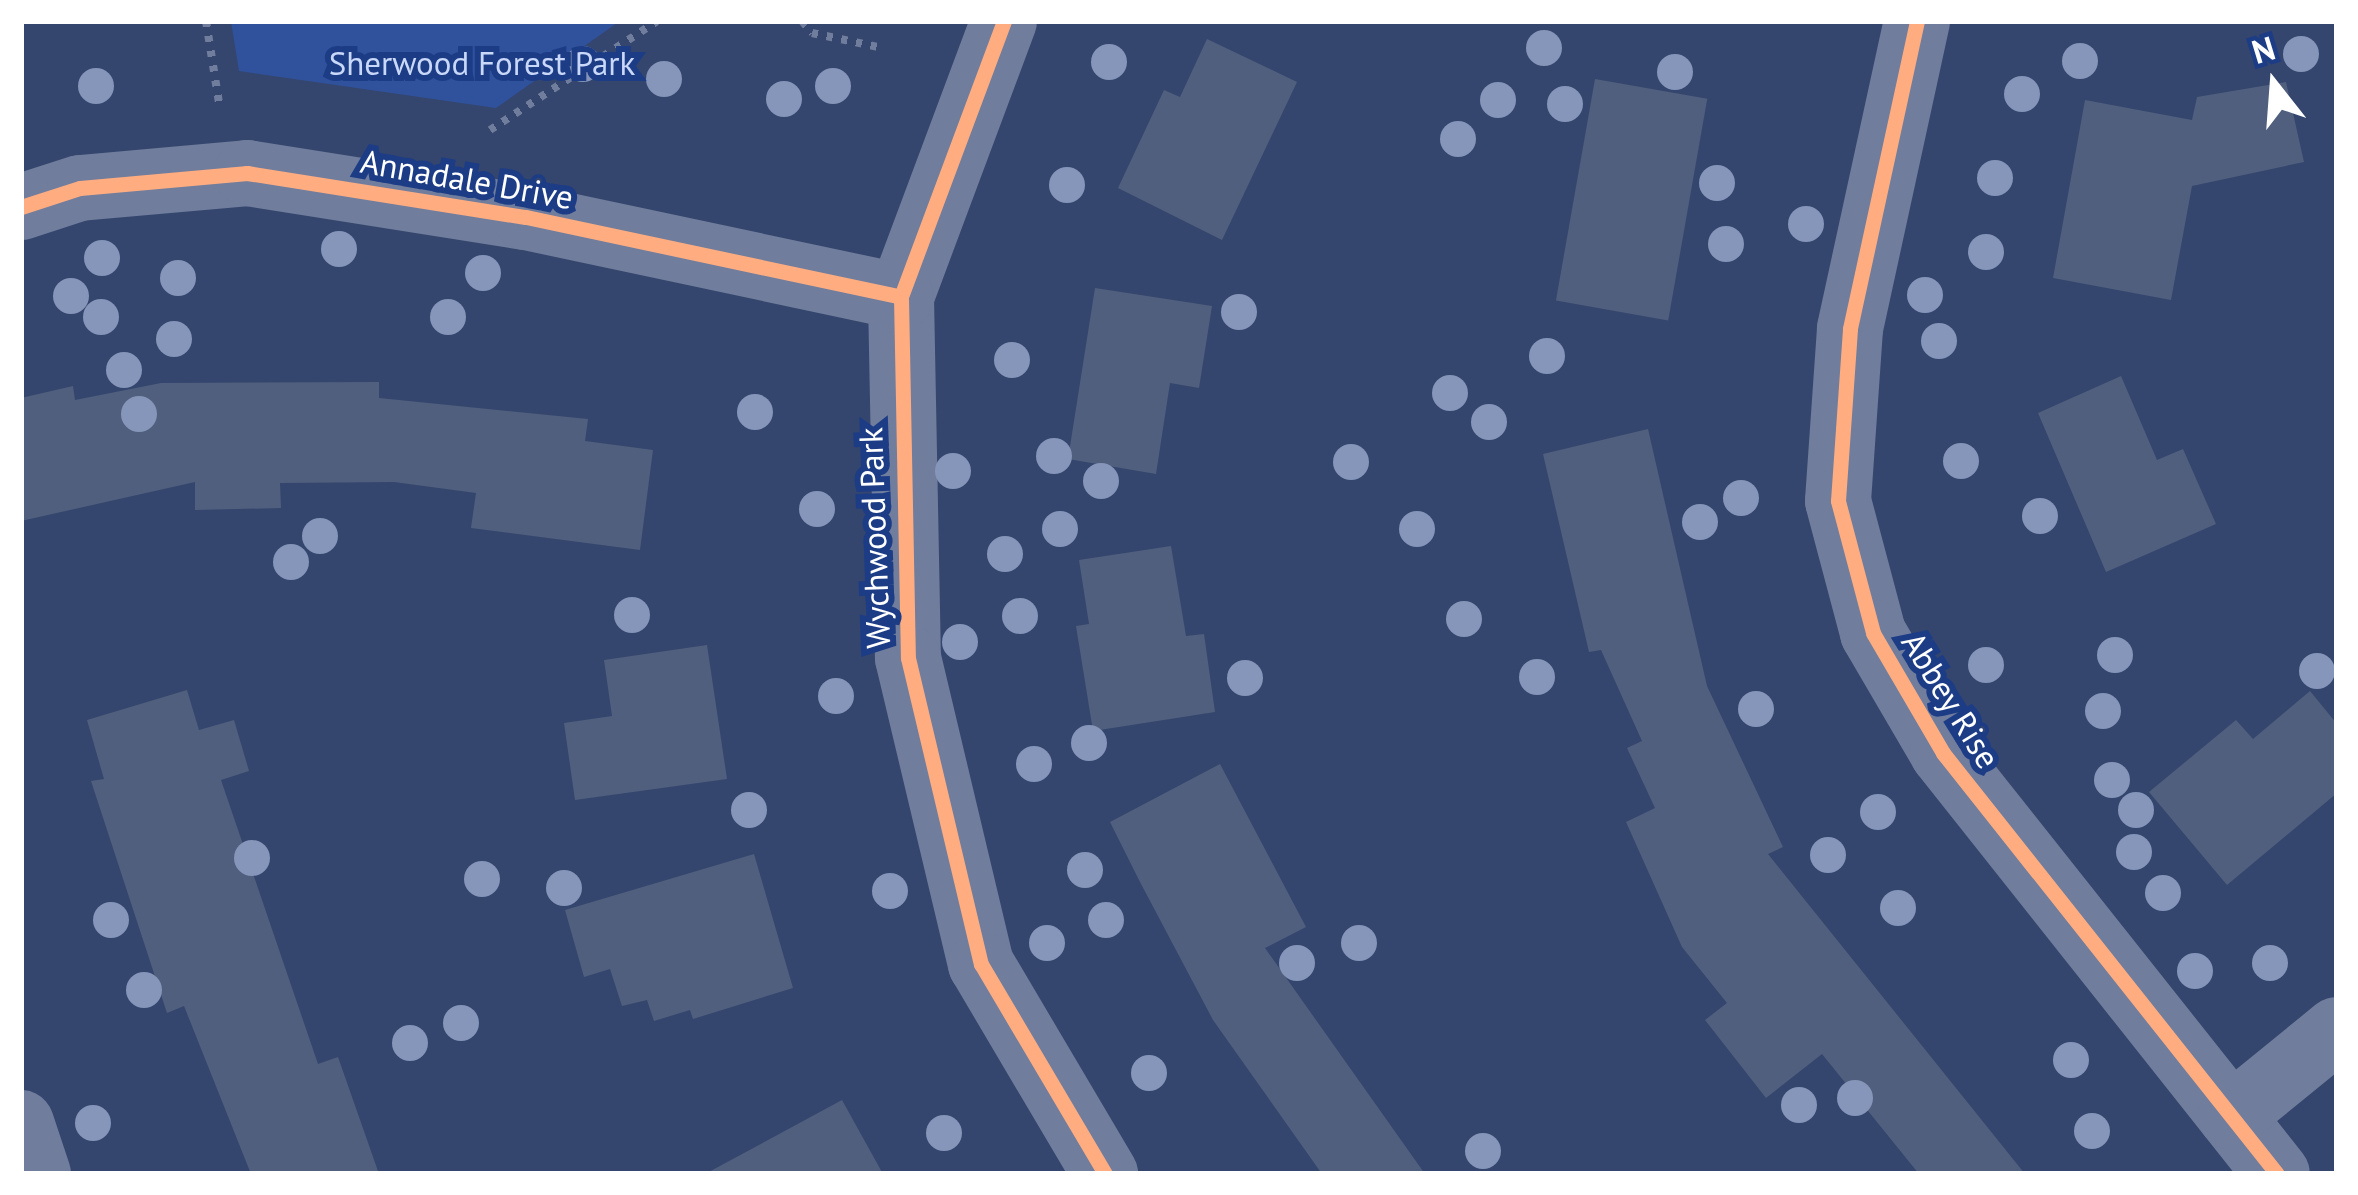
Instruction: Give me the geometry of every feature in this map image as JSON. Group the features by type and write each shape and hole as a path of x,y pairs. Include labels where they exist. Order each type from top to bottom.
{"street":[{"name":"Wychwood Park","path":"1004,21 901,297 908,658 981,964 1105,1174"},
{"name":"Abbey Rise","path":"1917,21 1850,329 1838,501 1874,634 1943,753 2277,1174"},
{"name":"Annadale Drive","path":"21,207 80,188 247,173 526,217 901,297"},
{"path":"2231,1116 2337,1030"},
{"path":"21,1123 38,1174"}],"path":[{"path":"206,21 218,103"},
{"path":"490,130 657,21"},
{"path":"802,21 812,33 883,48"}],"green space":[{"name":"Sherwood Forest Park","path":"231,21 620,21 496,108 239,71"}],"building":[{"path":"1207,39 1297,82 1222,240 1118,188 1164,90 1180,97"},
{"path":"1595,79 1707,99 1668,320 1556,301"},
{"path":"2286,82 2304,162 2192,186 2171,300 2053,278 2085,100 2192,120 2197,97"},
{"path":"1095,288 1212,306 1199,388 1170,383 1156,474 1068,459"},
{"path":"2121,376 2157,460 2183,449 2216,524 2106,572 2038,413"},
{"path":"379,382 379,398 588,419 585,441 653,450 640,550 471,528 476,493 394,482 280,483 281,508 195,510 195,482 21,521 21,398 73,386 75,400 161,383"},
{"path":"1648,429 1707,686 1783,847 1768,854 2025,1174 1919,1174 1822,1054 1766,1098 1705,1020 1727,1003 1682,947 1626,822 1655,808 1627,748 1642,741 1601,650 1589,652 1543,454"},
{"path":"1171,546 1186,636 1204,634 1215,712 1093,731 1076,626 1089,624 1079,560"},
{"path":"707,645 727,779 575,800 564,723 612,716 604,660"},
{"path":"187,690 199,730 234,720 249,771 221,780 318,1064 338,1057 379,1174 251,1174 184,1006 167,1013 91,781 104,779 87,720"},
{"path":"2310,691 2337,724 2337,793 2227,885 2149,792 2236,720 2253,739"},
{"path":"1220,764 1306,927 1265,948 1425,1174 1322,1174 1213,1020 1110,822"},
{"path":"754,854 793,988 693,1019 690,1010 654,1021 647,1000 622,1006 610,969 584,977 565,910"},
{"path":"842,1100 883,1174 705,1174"}],"cycle path":[{"path":"1004,21 901,297 908,658 981,964 1105,1174"},
{"path":"1917,21 1850,329 1838,501 1873,633 1943,753 2277,1174"},
{"path":"21,207 80,188 247,173 526,217 901,297"}]}
